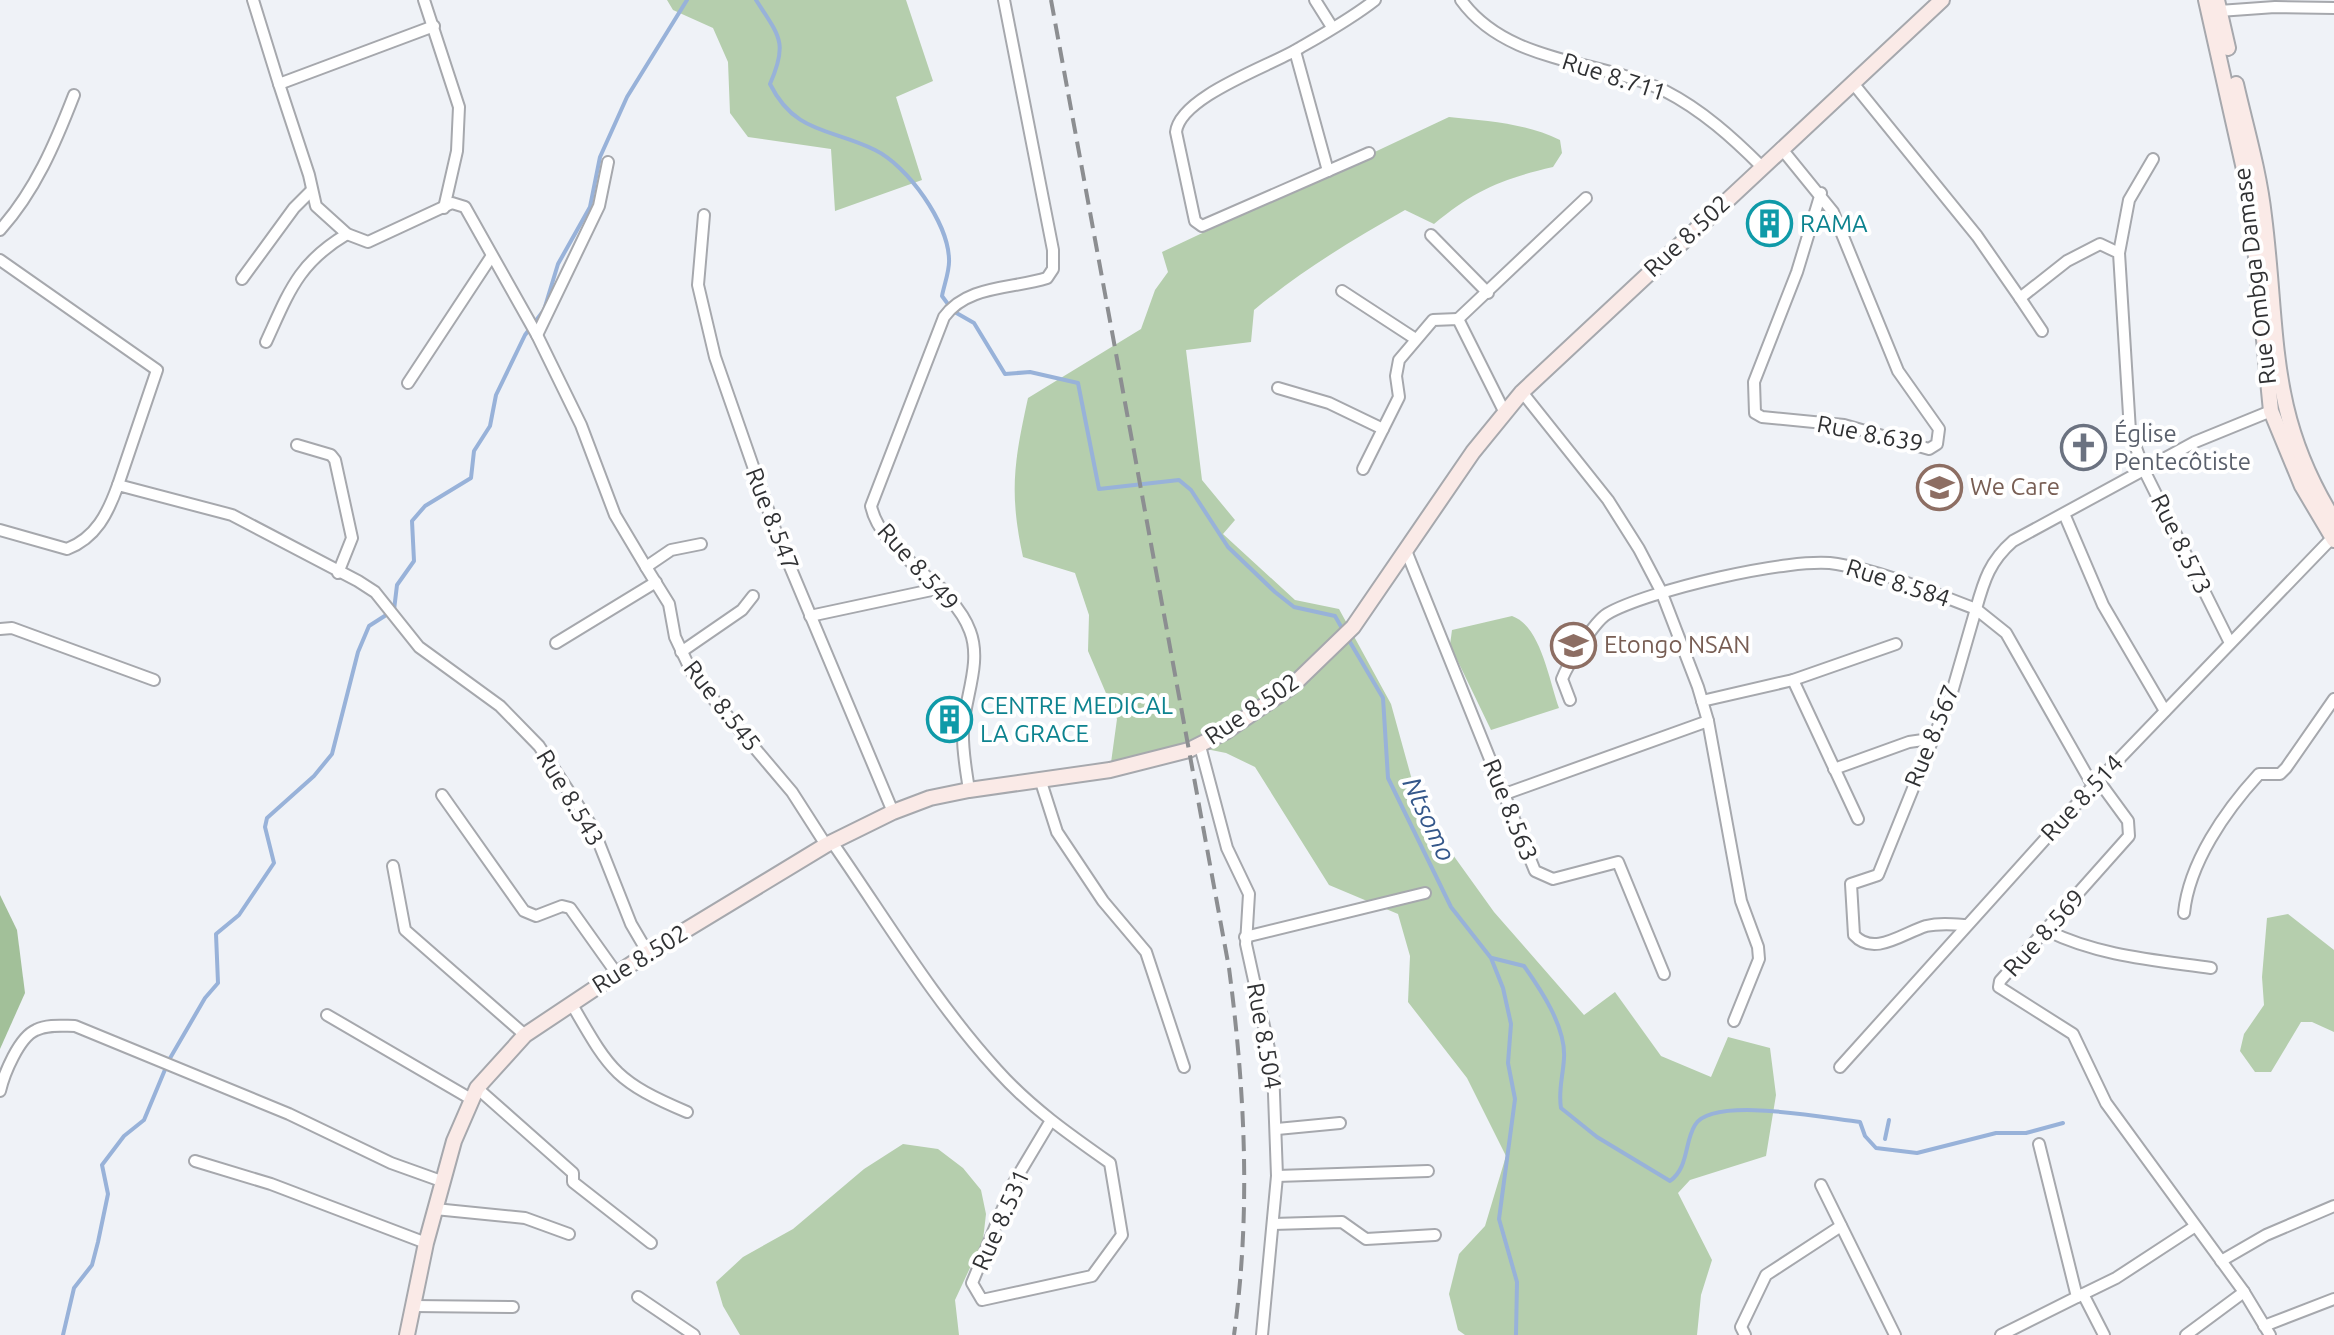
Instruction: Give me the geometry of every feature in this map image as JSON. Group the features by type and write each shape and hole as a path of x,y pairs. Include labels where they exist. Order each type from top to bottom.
{"main road":[{"name":"Rue Ombga Damase","path":"2206,0 2250,196 2271,411 2302,486 2333,539"},
{"name":"Rue 8.502","path":"407,1335 435,1209 474,1093 525,1035 648,953 829,843 893,812 930,798 1110,770 1200,746 1291,687 1353,627 1407,553 1473,452 1522,392 1937,2"},
{"name":"Rue Ombga Damase","path":"2218,6 2264,214 2275,352 2283,407 2314,489 2334,520"}],"street":[{"path":"253,0 316,206 347,234 368,242 444,208 457,151 459,107 424,0"},
{"name":"Rue 8.549","path":"969,790 963,726 974,653 965,620 941,588 880,527 871,506 944,317 961,299 1047,278 1053,269 1041,178 1004,0"},
{"path":"1315,0 1332,27"},
{"path":"1369,153 1202,226 1195,221 1176,132 1177,121 1223,86 1295,51 1375,0"},
{"name":"Rue 8.711","path":"1462,1 1474,17 1513,41 1664,91 1730,135 1761,166"},
{"path":"2218,6 2334,8"},
{"path":"279,84 434,26"},
{"path":"1295,51 1328,171"},
{"path":"1852,82 1977,236 2042,331"},
{"path":"0,230 21,207 48,157 74,95"},
{"name":"Rue 8.639","path":"1781,148 1821,193 1847,239 1898,371 1939,429 1937,444 1929,449 1844,425 1762,417 1755,413 1754,382 1797,272 1821,193"},
{"name":"Rue 8.573","path":"2153,159 2129,200 2119,253 2130,431 2144,470 2230,643"},
{"path":"537,335 599,206 608,162"},
{"path":"242,279 294,208 311,191"},
{"path":"1363,469 1399,397 1396,376 1399,360 1414,338 1433,320 1458,319 1586,198"},
{"name":"Rue 8.545","path":"444,208 452,203 465,207 537,335 581,425 615,515 669,604 681,652 723,713 792,792 829,843"},
{"name":"Rue 8.547","path":"704,215 698,285 715,357 772,524 893,812"},
{"path":"266,342 303,270 319,251 347,234"},
{"path":"1431,235 1488,293"},
{"path":"2020,298 2067,261 2100,244 2119,253"},
{"path":"408,383 491,257"},
{"path":"0,260 157,370 118,485 104,518 92,534 67,549 0,530"},
{"path":"1342,291 1414,338"},
{"path":"1458,319 1505,413"},
{"path":"1278,388 1329,403 1383,429"},
{"path":"1522,392 1608,500 1661,591 1702,701 1735,878 1758,947 1759,959 1734,1021"},
{"name":"Rue 8.584","path":"1570,700 1562,679 1601,619 1661,591 1798,562 1835,563 1887,576 1976,609 1986,572 1996,555 2013,541 2240,421 2271,411"},
{"path":"297,445 331,455 335,460 352,530 351,548 338,573"},
{"name":"Rue 8.543","path":"118,485 232,515 276,535 375,592 405,634 500,706 539,746 593,828 631,924 648,953"},
{"path":"2065,516 2103,605 2165,711"},
{"name":"Rue 8.514","path":"1840,1067 2096,783 2333,539"},
{"path":"646,567 671,550 701,544"},
{"name":"Rue 8.563","path":"1407,553 1446,643 1502,795 1535,871 1553,879 1618,862 1664,974"},
{"path":"556,643 656,582"},
{"path":"810,616 941,588"},
{"path":"681,652 742,610 753,596"},
{"path":"1976,609 2006,633 2096,783"},
{"name":"Rue 8.567","path":"1965,925 1936,924 1873,946 1854,935 1851,884 1878,875 1930,739 1952,692 1976,609"},
{"path":"0,629 12,628 154,680"},
{"path":"1702,701 1793,680 1896,644"},
{"path":"1793,680 1858,819"},
{"path":"2184,913 2193,871 2232,810 2259,774 2280,774 2286,768 2334,699"},
{"path":"1502,795 1708,721"},
{"path":"1834,769 1909,742 1930,739"},
{"name":"Rue 8.504","path":"1200,746 1227,848 1249,894 1245,937 1273,1067 1277,1176 1262,1335"},
{"path":"1041,782 1057,832 1103,901 1146,952 1184,1067"},
{"name":"Rue 8.569","path":"2096,783 2128,821 2129,836 2048,931 2000,981 1999,987 2073,1034 2106,1103 2194,1227"},
{"path":"442,795 524,911 536,916 562,906 570,908 617,974"},
{"name":"Rue 8.531","path":"829,843 940,999 997,1071 1050,1122 1110,1163 1122,1235 1092,1276 982,1300 972,1283 1013,1184 1050,1122"},
{"path":"393,866 405,930 525,1035"},
{"path":"1245,937 1425,893"},
{"path":"2048,931 2077,945 2120,955 2211,968"},
{"path":"571,1003 611,1068 622,1080 687,1112"},
{"path":"327,1015 474,1093 573,1173 573,1182 651,1243"},
{"path":"0,1091 18,1051 33,1030 52,1025 75,1026 157,1063 289,1114 391,1163 444,1182"},
{"path":"1277,1129 1340,1123"},
{"path":"2039,1144 2080,1295 2104,1335"},
{"path":"195,1161 271,1184 426,1243"},
{"path":"1277,1176 1428,1171"},
{"path":"1821,1185 1895,1335"},
{"path":"2221,1261 2266,1235 2334,1206"},
{"path":"435,1209 525,1218 569,1234"},
{"path":"1273,1224 1342,1222 1366,1239 1435,1235"},
{"path":"1745,1335 1741,1327 1766,1275 1841,1226"},
{"path":"2001,1335 2143,1261 2194,1227 2244,1292 2267,1330 2334,1299"},
{"path":"2186,1335 2244,1292"},
{"path":"638,1297 694,1335"},
{"path":"413,1306 513,1307"}],"green space":[{"path":"667,0 906,0 933,81 896,97 922,180 835,211 831,149 748,137 730,113 728,62 713,28 673,10"},
{"path":"1449,117 1506,124 1547,134 1560,140 1562,153 1553,167 1490,187 1434,224 1405,210 1346,245 1254,310 1251,342 1186,350 1202,480 1235,520 1223,534 1295,600 1339,609 1391,704 1420,809 1494,912 1584,1015 1615,992 1661,1056 1711,1077 1728,1037 1770,1048 1776,1095 1766,1156 1690,1180 1678,1193 1712,1260 1701,1295 1697,1335 1465,1335 1458,1330 1449,1294 1459,1254 1485,1226 1506,1156 1467,1078 1408,1002 1410,956 1398,914 1329,885 1255,767 1226,753 1196,747 1110,770 1117,719 1088,651 1089,615 1075,573 1023,557 1016,514 1015,477 1028,398 1141,329 1155,290 1168,272 1162,252"},
{"path":"1512,616 1522,622 1537,642 1559,708 1491,730 1450,645 1452,630"},
{"path":"0,895 17,930 25,993 0,1049"},
{"path":"2288,914 2334,950 2334,1032 2312,1022 2301,1022 2271,1072 2255,1072 2240,1051 2244,1034 2264,1005 2262,977 2267,918"},
{"path":"903,1144 938,1149 963,1168 981,1190 986,1214 983,1240 955,1300 959,1335 740,1335 723,1306 716,1282 743,1257 793,1229 864,1169"}],"waterway":[{"path":"63,1335 74,1288 92,1265 98,1242 108,1194 102,1165 124,1136 144,1120 169,1060 205,998 218,983 216,934 239,915 274,863 265,827 267,818 314,776 332,754 358,652 369,626 394,610 397,585 414,561 412,521 425,506 471,478 474,451 490,426 496,395 525,335 544,310 558,264 590,207 600,157 627,97 687,0"},
{"path":"756,0 779,40 779,59 770,84 780,100 802,121 815,128 859,143 888,158 913,182 934,213 947,245 949,263 942,296 953,311 974,323 1005,374 1030,372 1078,383 1099,489 1179,480 1191,490 1228,547 1275,592 1294,607 1335,616 1343,630"},
{"name":"Ntsomo","path":"1347,637 1383,698 1388,778 1451,907 1491,958 1503,988 1511,1024 1508,1063 1515,1099 1499,1219 1517,1282 1516,1335"},
{"path":"1492,958 1524,966 1557,1022 1564,1046 1561,1108 1597,1137 1670,1181 1680,1169 1695,1125 1706,1116 1724,1111 1773,1111 1860,1122 1865,1136 1876,1148 1917,1153 1996,1133 2026,1133 2063,1123"},
{"path":"1885,1139 1889,1120"}],"railway":[{"path":"1051,0 1229,968 1239,1060 1244,1152 1243,1243 1234,1335"}],"place":[{"name":"RAMA","path":"1769,224"},
{"name":"Église Pentecôtiste","path":"2083,448"},
{"name":"We Care","path":"1939,487"},
{"name":"Etongo NSAN","path":"1573,645"},
{"name":"CENTRE MEDICAL LA GRACE","path":"949,720"}]}
